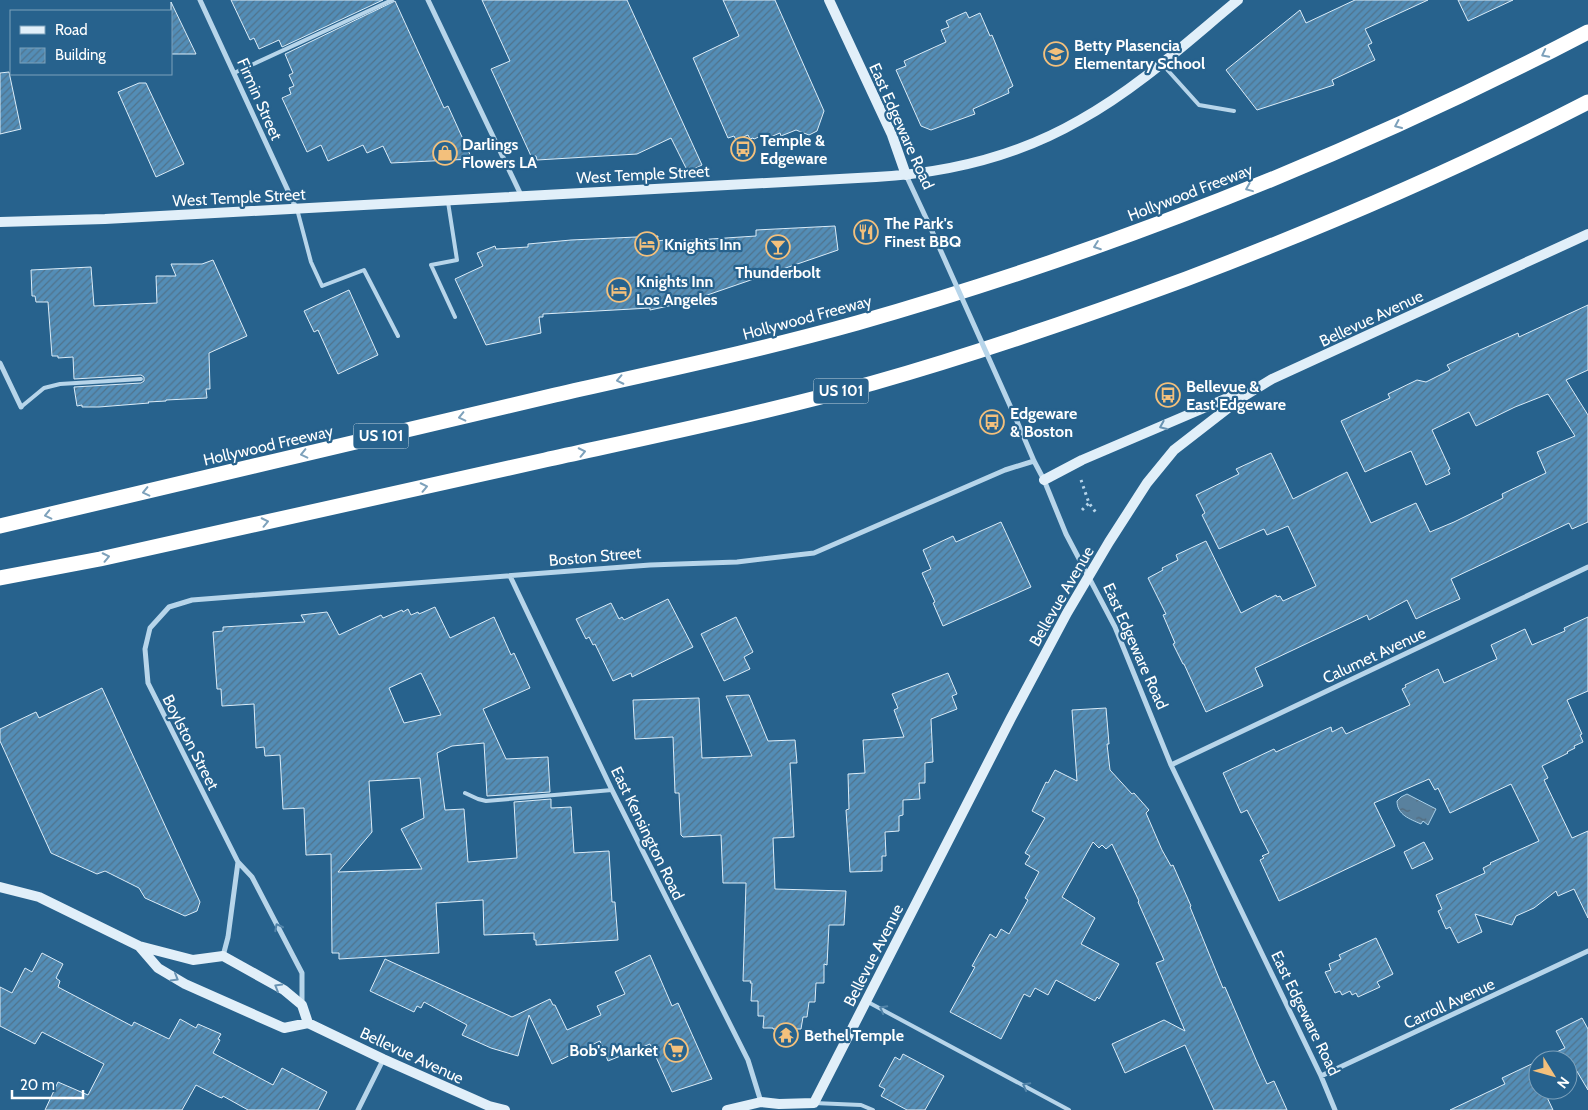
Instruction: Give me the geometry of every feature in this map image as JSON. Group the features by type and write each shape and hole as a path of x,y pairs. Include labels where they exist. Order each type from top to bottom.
{"highway":[{"name":"Hollywood Freeway","path":"0,526 602,384 733,355 857,323 978,286 1092,248 1330,155 1442,106 1588,32"},
{"name":"US 101","path":"0,578 59,567 747,415 873,383 978,351 1112,306 1233,261 1354,212 1468,162 1588,102"},
{"path":"0,585 59,567"}],"street":[{"name":"Firmin Street","path":"200,0 297,209"},
{"path":"428,0 521,195"},
{"name":"East Edgeware Road","path":"829,0 892,135 906,175 1044,480 1066,534 1115,627 1171,765 1321,1076 1335,1110"},
{"name":"West Temple Street","path":"0,222 65,221 297,209 906,175 951,168 998,156 1041,140 1081,120 1117,97 1238,0"},
{"name":"Bellevue Avenue","path":"812,1106 1010,718 1067,612 1147,483 1174,450 1240,398 1272,379 1588,234"},
{"path":"0,363 21,406"},
{"path":"1044,480 1082,460 1272,379"},
{"name":"Boston Street","path":"150,628 169,607 192,600 650,565 737,562 814,554 1004,470 1034,461"},
{"name":"Calumet Avenue","path":"1171,765 1588,567"},
{"name":"East Kensington Road","path":"510,576 612,790 748,1060 761,1102"},
{"name":"Boylston Street","path":"150,628 145,649 148,683 238,862 252,877 302,973 302,1005"},
{"path":"223,956 228,937 238,862"},
{"path":"0,887 39,897 139,946 193,960 223,956 284,990 302,1005 308,1023 284,1028 185,984 158,968 139,946"},
{"name":"Carroll Avenue","path":"1321,1076 1588,951"},
{"name":"Bellevue Avenue","path":"308,1023 493,1108 505,1110"},
{"path":"358,1110 383,1059"},
{"path":"727,1110 761,1102 812,1106"}],"lane":[{"path":"234,73 392,0"},
{"path":"1161,63 1198,105 1234,111"},
{"path":"447,200 457,260 431,265 454,317"},
{"path":"297,209 311,262 322,286 364,270 398,336"},
{"path":"21,406 44,388 60,384 141,379"},
{"path":"465,792 478,800 486,801 612,790"},
{"path":"866,1000 1069,1110"},
{"path":"812,1106 861,1104 873,1110"}],"path":[{"path":"1079,472 1089,503 1097,514"},
{"path":"1082,510 1089,503"}],"water":[{"path":"1407,794 1436,809 1428,825 1423,821 1421,824 1409,818 1399,810 1397,801"}],"building":[{"path":"231,0 383,0 282,47 279,40 259,49 254,38 250,40"},
{"path":"482,0 627,0 702,165 688,172 671,138 637,154 537,160 536,156 531,156 491,69 510,61"},
{"path":"723,0 775,0 824,111 817,131 809,135 796,130 781,136 780,133 768,138 766,134 754,139 750,139 748,135 736,140 734,136 728,138 693,58 739,36"},
{"path":"1355,0 1428,0 1365,29 1372,43 1368,45 1375,60 1332,80 1334,85 1257,110 1226,70 1300,10 1306,23"},
{"path":"1458,0 1513,0 1468,21"},
{"path":"395,1 444,108 448,106 472,159 391,163 383,146 367,153 363,145 328,161 321,145 307,152 282,98 291,94 289,88 294,86 289,75 293,73 285,54"},
{"path":"171,2 196,54 172,54"},
{"path":"966,12 969,18 980,13 990,36 992,35 1013,86 1008,89 1009,93 973,109 975,114 931,130 921,126 896,70 906,66 904,61 946,42 941,30 949,27 946,21"},
{"path":"9,72 21,129 0,134 0,73"},
{"path":"139,83 146,83 184,164 156,177 118,92"},
{"name":"Knights Inn Los Angeles","path":"835,226 838,250 687,302 650,310 650,308 543,314 543,317 539,317 541,333 486,345 455,279 483,266 477,253 495,246 496,249 528,247 528,244 571,240 658,236 657,241 665,240 665,242 756,236 756,230"},
{"path":"213,260 247,336 209,353 210,389 206,389 207,398 99,407 77,406 74,387 141,383 144,381 144,377 141,375 74,379 73,357 58,358 58,356 52,356 48,302 36,302 35,296 32,296 31,270 91,267 94,306 157,303 156,276 176,276 171,264 202,264"},
{"path":"349,290 378,355 338,374 318,330 314,332 304,311"},
{"path":"1588,305 1588,370 1566,380 1588,415 1588,522 1572,529 1569,523 1451,579 1460,599 1416,619 1407,600 1369,620 1367,615 1255,668 1263,686 1206,712 1173,644 1175,643 1163,615 1166,614 1148,578 1178,560 1176,555 1206,541 1241,613 1276,595 1277,597 1280,596 1283,601 1316,586 1288,526 1267,535 1264,529 1219,549 1202,515 1205,513 1196,495 1239,474 1236,469 1271,453 1293,499 1347,472 1371,523 1416,503 1430,532 1454,522 1503,498 1502,494 1546,473 1537,452 1575,436 1548,394 1515,407 1476,426 1469,412 1432,430 1450,469 1448,470 1450,474 1426,485 1411,451 1365,472 1341,421 1390,398 1388,394 1417,380 1426,382 1450,370 1447,365 1518,333 1519,337"},
{"path":"1001,522 1031,587 943,626 922,573 931,569 923,550 953,536 956,542"},
{"path":"668,599 693,647 632,677 631,673 613,681 595,644 593,645 589,637 586,639 576,619 611,603 619,619 622,617 624,620"},
{"path":"435,607 450,638 494,617 511,655 514,653 530,688 483,709 506,759 548,757 550,792 487,796 484,743 452,746 437,753 445,810 464,809 468,862 517,858 514,802 551,799 551,808 571,807 574,853 609,851 612,902 615,902 618,940 536,945 534,933 484,935 483,900 436,903 439,953 339,959 339,953 332,953 331,854 306,855 304,808 283,809 280,755 265,756 264,747 256,748 254,704 222,706 221,689 217,689 213,632 223,631 223,627 305,622 301,615 327,612 339,635 381,615 383,618 408,609 411,615 418,612 419,614","holes":["421,673 441,715 404,723 389,688","420,778 424,818 401,829 422,869 338,872 372,832 369,781"]},
{"path":"736,617 753,652 744,657 750,669 724,681 701,634"},
{"path":"1588,617 1588,691 1567,700 1582,734 1580,735 1583,742 1574,746 1575,748 1568,753 1542,766 1548,778 1544,780 1572,838 1588,831 1588,918 1574,889 1558,896 1556,891 1534,908 1516,916 1512,925 1475,914 1482,932 1458,943 1450,927 1446,929 1438,911 1442,909 1436,895 1485,873 1483,868 1490,863 1539,841 1511,784 1450,813 1438,788 1435,790 1429,779 1374,803 1395,846 1279,901 1260,860 1264,858 1262,856 1269,853 1247,810 1241,813 1223,773 1274,749 1276,752 1331,727 1332,732 1342,727 1346,734 1410,705 1402,689 1406,687 1405,685 1438,669 1444,683 1497,659 1491,645 1525,629 1532,645 1565,631 1564,628"},
{"path":"948,673 957,694 952,696 957,709 931,719 933,762 925,763 925,783 919,783 920,799 903,800 903,815 899,816 899,831 885,832 886,856 882,856 882,871 850,872 846,810 849,809 848,774 865,773 863,740 904,737 894,710 898,708 892,694"},
{"path":"102,688 200,902 197,911 185,916 145,898 139,888 105,871 97,874 51,853 0,741 0,729 36,712 39,718"},
{"path":"749,695 768,741 795,740 797,763 790,763 794,837 773,838 775,889 846,891 844,925 829,925 827,965 824,964 824,983 816,983 815,1002 809,1002 807,1017 803,1017 801,1029 763,1028 764,1016 758,1016 758,1001 751,1001 752,983 750,983 751,981 743,981 746,883 723,883 721,835 683,837 681,835 679,793 675,793 673,737 635,739 633,700 699,698 702,758 752,756 726,696"},
{"path":"1106,708 1110,770 1149,810 1146,813 1162,850 1171,866 1173,865 1223,988 1225,987 1267,1084 1274,1081 1287,1110 1214,1110 1185,1045 1125,1073 1112,1044 1164,1020 1185,1031 1156,963 1164,960 1112,844 1106,849 1102,845 1099,848 1093,842 1062,897 1095,918 1081,944 1119,964 1099,999 1097,997 1095,1001 1056,980 1048,995 1035,988 1030,997 1024,994 1001,1039 950,1012 975,967 972,966 990,934 996,938 1001,929 1009,934 1028,900 1025,898 1039,872 1025,864 1030,856 1025,853 1045,818 1032,811 1046,782 1048,783 1055,770 1077,781 1072,710"},
{"path":"1424,842 1433,859 1412,869 1404,852"},
{"path":"1376,938 1393,974 1377,982 1380,987 1358,997 1356,993 1352,995 1350,991 1342,995 1340,991 1335,993 1325,972 1331,970 1329,964 1341,959 1339,955"},
{"path":"42,953 63,964 56,978 60,981 58,987 132,1026 134,1022 169,1039 180,1019 196,1028 198,1024 221,1034 213,1053 273,1085 282,1068 327,1092 318,1110 248,1110 223,1096 222,1098 219,1097 196,1085 182,1110 45,1110 58,1082 88,1095 104,1064 42,1032 35,1044 0,1026 0,987 12,993 25,968 32,972"},
{"path":"650,955 672,1006 678,1003 712,1079 672,1092 650,1044 608,1061 600,1041 552,1064 529,1015 518,1056 491,1048 462,1035 467,1025 424,1002 421,1008 417,1006 414,1012 370,991 385,959 512,1017 550,999 567,1030 601,1015 597,1006 625,994 615,972"},
{"path":"1582,1018 1588,1029 1588,1090 1578,1073 1578,1050 1561,1050 1565,1048 1556,1031"},
{"path":"903,1054 944,1076 925,1110 907,1110 881,1096 885,1089 879,1086 895,1057 900,1060"},
{"path":"1528,1066 1528,1100 1548,1100 1553,1110 1450,1110 1505,1084 1502,1078"}],"place":[{"name":"Betty Plasencia Elementary School","path":"1056,54"},
{"name":"Temple & Edgeware","path":"743,149"},
{"name":"Darlings Flowers LA","path":"445,153"},
{"name":"The Park's Finest BBQ","path":"866,232"},
{"name":"Knights Inn","path":"647,244"},
{"name":"Thunderbolt","path":"778,247"},
{"name":"Knights Inn Los Angeles","path":"619,290"},
{"name":"Bellevue & East Edgeware","path":"1168,395"},
{"name":"Edgeware & Boston","path":"992,422"},
{"name":"Bethel Temple","path":"786,1035"},
{"name":"Bob's Market","path":"676,1050"}]}
